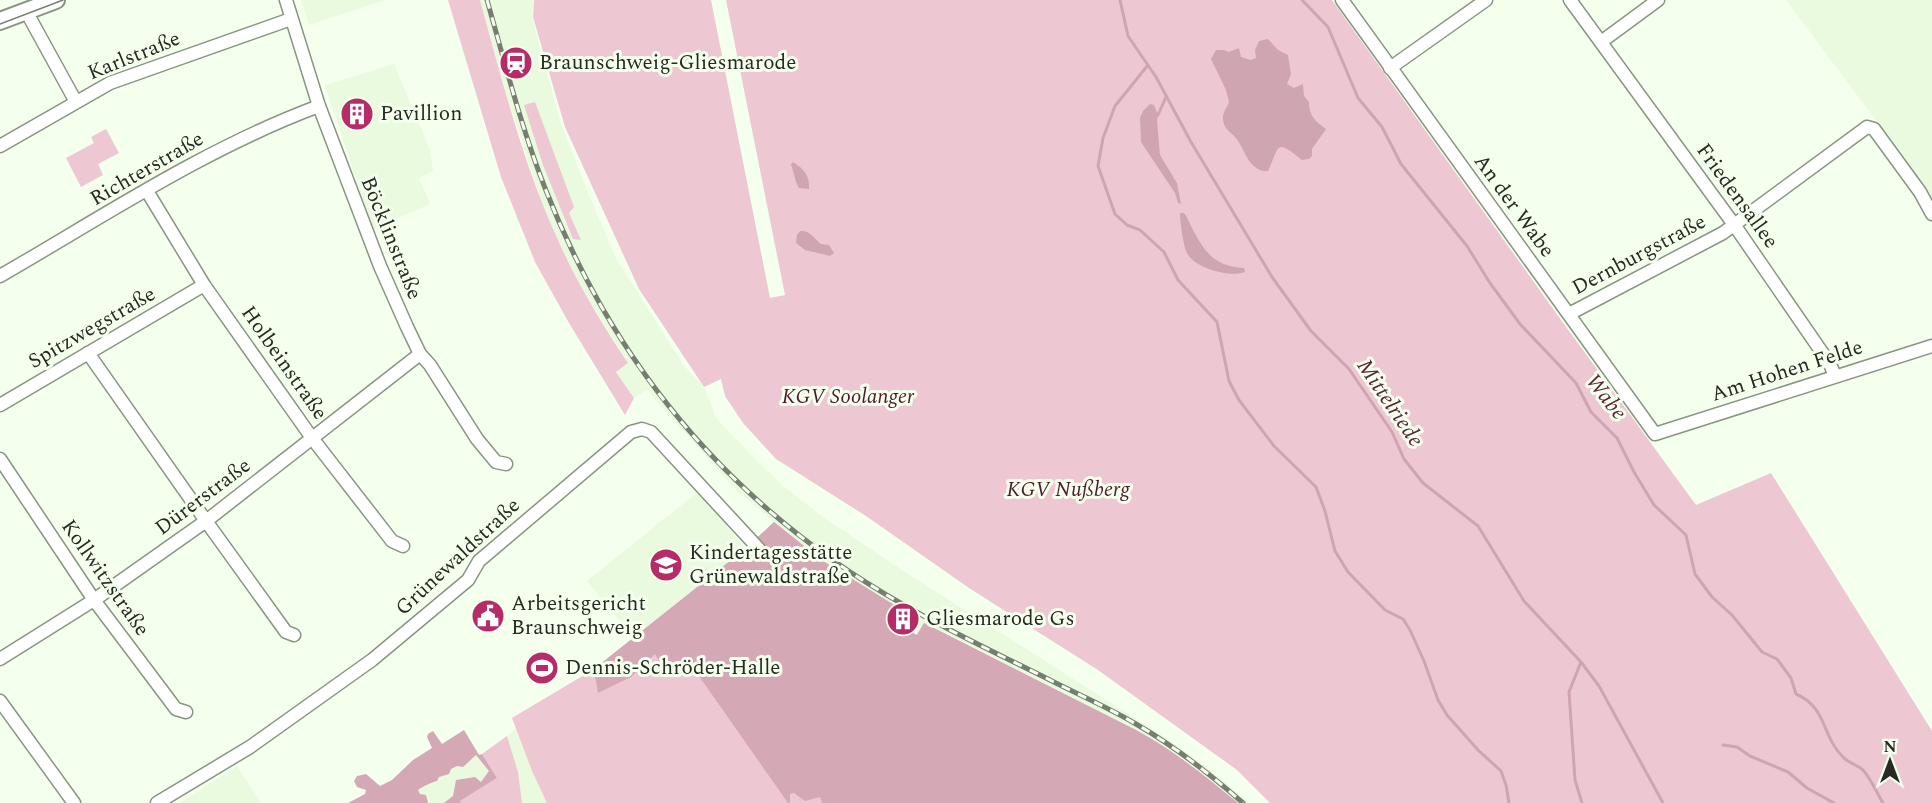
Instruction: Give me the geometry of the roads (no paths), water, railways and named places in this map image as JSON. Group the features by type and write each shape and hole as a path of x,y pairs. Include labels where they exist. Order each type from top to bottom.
{"street":[{"path":"0,21 56,0"},
{"name":"Böcklinstraße","path":"285,0 319,106 380,266 420,354 430,364 477,439 496,462 506,464"},
{"name":"An der Wabe","path":"1342,0 1655,434"},
{"path":"1390,68 1486,0"},
{"name":"Friedensallee","path":"1570,0 1735,226 1830,364 1835,376"},
{"path":"1601,42 1658,0"},
{"path":"26,11 76,102"},
{"name":"Karlstraße","path":"0,146 76,102 130,75 291,19"},
{"name":"Richterstraße","path":"0,276 245,137 319,106"},
{"name":"Dernburgstraße","path":"1569,314 1735,226 1868,127 1874,129 1900,164 1932,214"},
{"name":"Holbeinstraße","path":"147,191 204,285 312,438 392,541 403,546"},
{"name":"Spitzwegstraße","path":"0,405 204,285"},
{"name":"Am Hohen Felde","path":"1655,434 1932,346"},
{"path":"88,353 286,632 294,635"},
{"name":"Dürerstraße","path":"0,659 94,600 206,521 420,354"},
{"name":"Grünewaldstraße","path":"158,803 250,747 372,660 468,580 479,561 487,553 631,432 642,429 651,432 759,549"},
{"name":"Kollwitzstraße","path":"0,459 94,600 176,709 186,712"},
{"path":"0,702 74,803"}],"waterway":[{"name":"Mittelriede","path":"1120,0 1128,36 1156,77 1191,142 1272,277 1311,331 1349,369 1392,432 1404,459 1423,483 1478,526 1524,601 1581,662 1599,686 1663,803"},
{"name":"Wabe","path":"1302,0 1328,27 1358,98 1382,127 1401,164 1467,246 1520,324 1576,383 1591,412 1617,438 1654,505 1686,535 1695,574 1712,597 1732,615 1762,652 1777,659 1791,678 1796,694 1806,700 1819,714 1836,749 1845,759 1863,770 1883,803"},
{"path":"1148,65 1115,106 1103,138 1098,166 1115,214 1127,225 1140,230 1164,252 1178,280 1217,322 1229,381 1239,400 1274,446 1316,487 1335,551 1348,572 1385,610 1403,619 1424,661 1438,700 1447,715 1478,750 1501,771 1509,803"},
{"path":"1158,115 1166,97"},
{"path":"1581,662 1569,692 1575,780 1582,803"},
{"path":"1723,745 1737,747 1750,756 1788,772 1807,788 1834,803"}],"tram line":[{"path":"0,24 63,0"}],"railway":[{"path":"487,0 528,142 574,254 607,316 645,375 687,429 734,479 786,525 843,567 940,625 1136,724 1191,761 1243,803"}],"place":[{"name":"Braunschweig-Gliesmarode","path":"516,63"},
{"name":"Pavillion","path":"357,114"},
{"name":"Kindertagesstätte Grünewaldstraße","path":"666,565"},
{"name":"Arbeitsgericht Braunschweig","path":"488,616"},
{"name":"Gliesmarode Gs","path":"903,619"},
{"name":"Dennis-Schröder-Halle","path":"542,668"}],"park label":[{"name":"KGV Soolanger","path":"848,397"},
{"name":"KGV Nußberg","path":"1068,490"}]}
